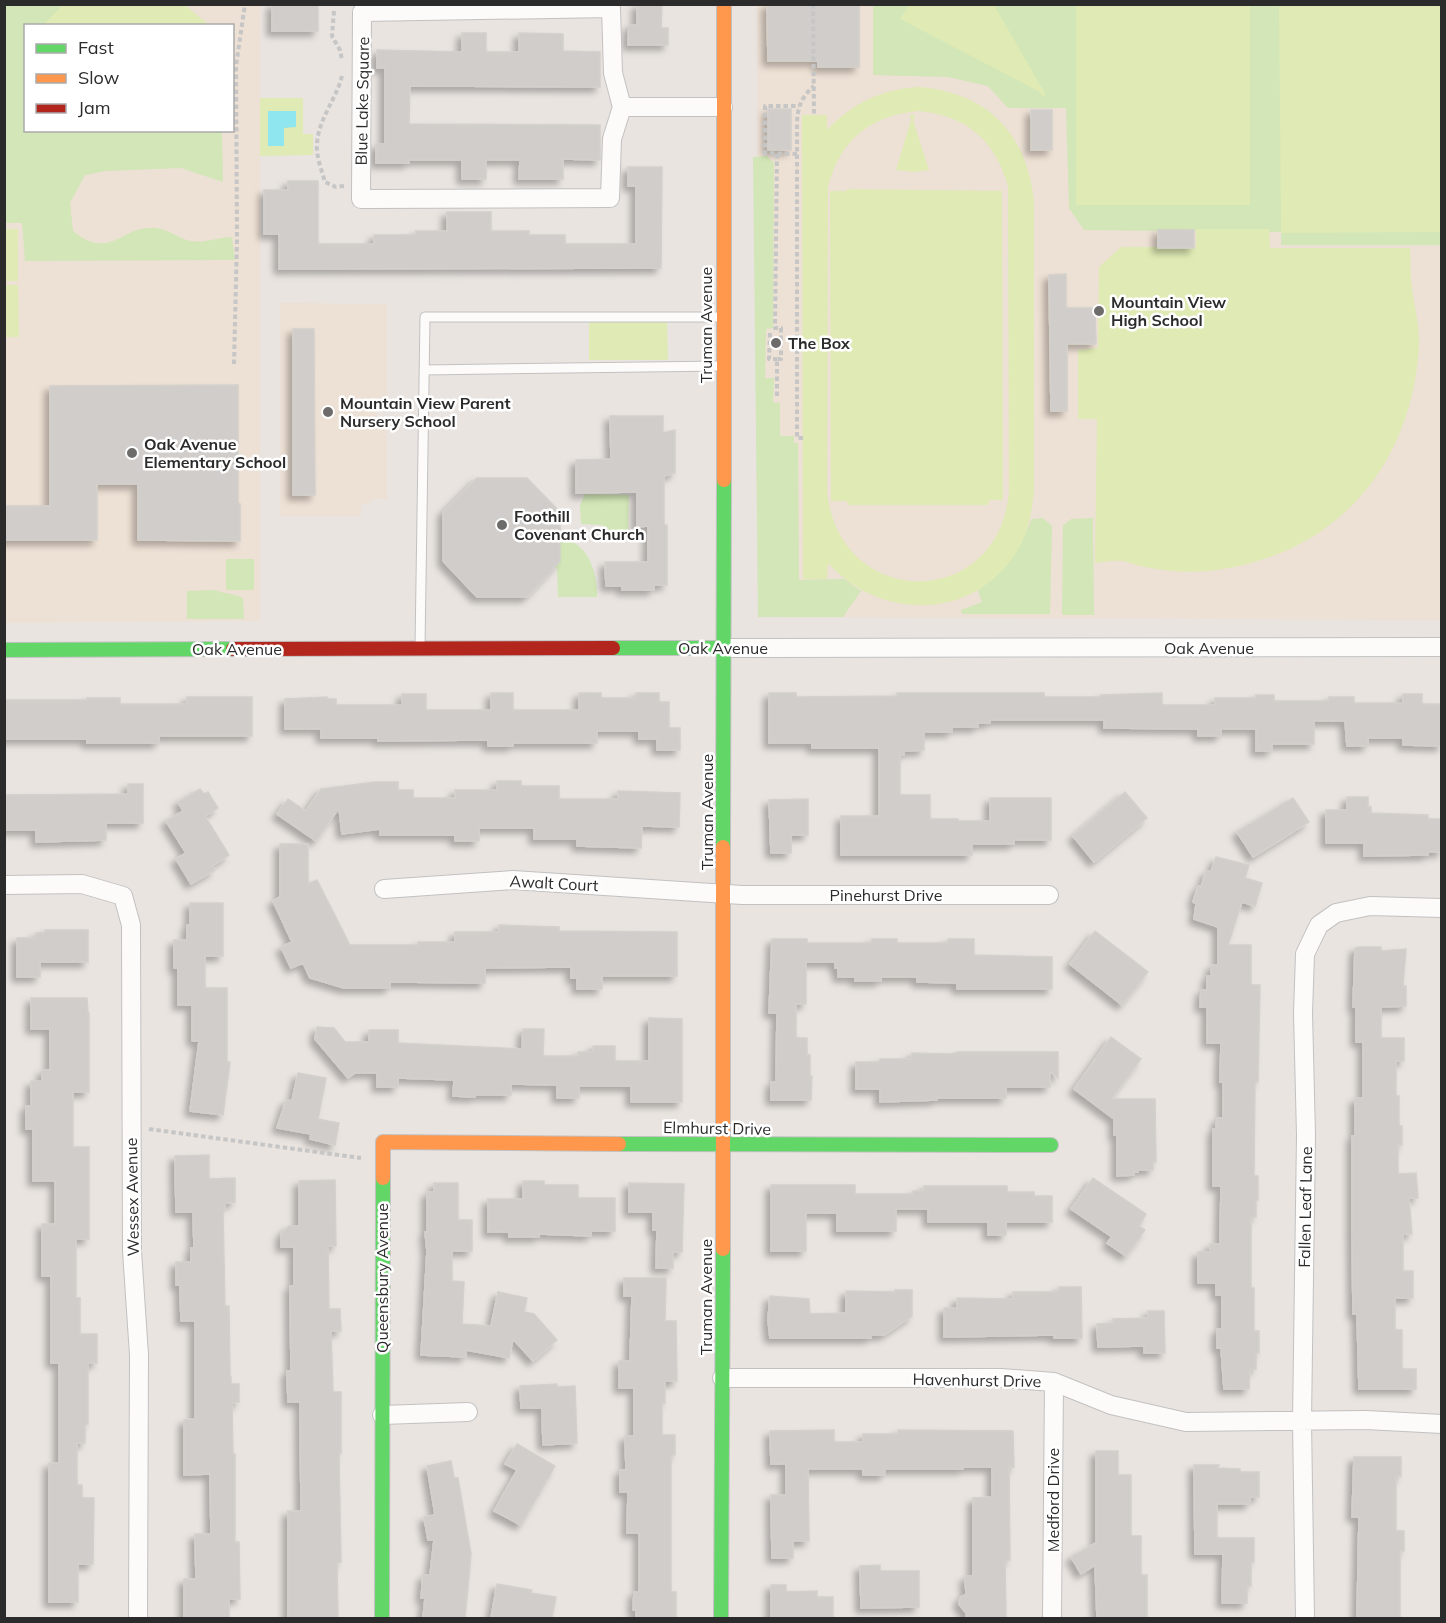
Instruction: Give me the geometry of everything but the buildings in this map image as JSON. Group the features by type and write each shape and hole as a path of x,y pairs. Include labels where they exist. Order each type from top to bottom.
{"street":[{"name":"Truman Avenue","path":"721,1618 724,4"},
{"name":"Blue Lake Square","path":"611,8 613,72 622,107 612,139 610,198 361,199 361,186 362,12 611,8"},
{"path":"622,107 723,107"},
{"name":"Oak Avenue","path":"4,650 1442,647"},
{"name":"Awalt Court","path":"384,889 513,880 723,894"},
{"name":"Wessex Avenue","path":"4,885 82,884 123,896 131,925 132,1251 139,1355 138,1618"},
{"name":"Pinehurst Drive","path":"723,894 1049,895"},
{"name":"Fallen Leaf Lane","path":"1305,1618 1302,1421 1306,1135 1303,1013 1305,954 1319,925 1336,913 1370,906 1442,908"},
{"name":"Elmhurst Drive","path":"383,1142 1052,1145"},
{"name":"Queensbury Avenue","path":"382,1618 383,1142"},
{"name":"Havenhurst Drive","path":"722,1378 1001,1378 1054,1382 1111,1405 1186,1422 1366,1420 1442,1424"},
{"name":"Medford Drive","path":"1052,1618 1054,1382"},
{"path":"382,1414 468,1412"}],"lane":[{"path":"420,649 424,317 723,317"},
{"path":"424,370 723,366"}],"path":[{"path":"234,364 237,239 236,66 245,4"},
{"path":"813,4 814,115"},
{"path":"334,11 332,36 340,50 342,61"},
{"path":"344,72 339,87 323,116 316,147 325,182 336,187 361,186"},
{"path":"803,438 797,438 797,110 802,99 814,86"},
{"path":"797,154 765,153 765,106 799,106"},
{"path":"770,333 769,359 781,359 781,328 775,328 777,154"},
{"path":"777,359 777,399"},
{"path":"131,1127 383,1161"}],"shaded area":[{"name":"Oak Avenue Elementary School","path":"4,5 260,5 260,621 5,623"},
{"name":"Mountain View High School","path":"757,5 1441,5 1441,620 758,617"},
{"name":"Mountain View Parent Nursery School","path":"280,303 387,304 387,401 377,409 376,418 387,432 387,499 372,499 369,504 361,504 361,516 280,516"}],"green space":[{"path":"64,4 185,5 208,24 44,24"},
{"path":"5,5 61,5 60,13 67,24 24,24 24,132 222,132 223,182 181,168 106,171 85,175 70,203 73,231 86,240 107,243 144,228 160,229 195,242 232,237 235,260 25,261 22,223 5,223"},
{"path":"873,5 1441,5 1441,245 1281,245 1281,232 1084,230 1069,208 1066,108 1008,108 988,86 948,77 873,75"},
{"path":"909,5 994,5 1046,95 1042,96 1040,92 900,19"},
{"path":"1076,5 1250,5 1250,205 1076,205"},
{"path":"1279,5 1441,5 1441,232 1281,233"},
{"path":"918,87 964,97 983,107 999,120 1023,156 1030,177 1034,202 1034,491 1030,520 1019,548 1001,572 979,589 954,600 928,605 901,603 874,596 850,582 828,563 827,579 803,579 802,115 827,115 827,130 857,105 879,95","holes":["918,111 935,113 964,124 976,133 995,155 1008,186 1009,491 999,530 978,559 951,576 919,581 887,576 859,559 838,531 827,491 828,186 841,155 860,133 886,118"]},
{"path":"260,98 303,98 303,134 313,134 313,155 260,156"},
{"path":"913,114 929,170 914,172 896,170 911,120 910,115"},
{"path":"767,156 774,163 773,328 766,329 765,378 774,378 773,402 780,403 780,436 794,436 794,443 798,443 799,580 844,579 861,591 843,617 758,617 753,157"},
{"path":"847,189 1002,191 1003,500 989,500 988,505 848,505 847,501 831,501 830,191 847,191"},
{"path":"4,229 18,229 18,281 5,281"},
{"path":"1196,229 1269,229 1270,248 1410,248 1411,280 1419,338 1413,391 1400,432 1381,469 1357,500 1327,527 1292,548 1252,563 1208,571 1168,571 1120,561 1095,563 1097,419 1078,419 1078,350 1098,348 1099,267 1121,247 1196,247"},
{"path":"5,285 18,285 19,337 5,337"},
{"path":"589,315 667,316 668,360 589,360"},
{"path":"585,494 629,495 628,536 610,536 602,525 581,524 580,505"},
{"path":"1043,518 1052,526 1050,614 962,614 961,610 982,602 978,591 1024,537 1032,519"},
{"path":"1093,518 1094,615 1062,615 1063,526 1071,519"},
{"path":"560,539 578,545 584,552 596,578 597,597 558,597 555,567 560,561"},
{"path":"226,559 254,559 254,590 226,590"},
{"path":"215,590 243,598 244,619 187,619 187,591"}],"water":[{"path":"268,111 296,111 296,127 284,128 284,146 268,146"}],"traffic: fast":[{"path":"723,847 724,480"},
{"path":"613,648 723,648"},
{"path":"4,650 233,649"},
{"path":"619,1144 1051,1145"},
{"path":"382,1618 383,1178"},
{"path":"721,1618 723,1249"}],"traffic: slow":[{"path":"724,4 724,480"},
{"path":"723,847 723,1249"},
{"path":"383,1178 383,1142 619,1144"}],"traffic: jam":[{"path":"233,649 613,648"}],"place":[{"name":"Mountain View High School","path":"1099,311"},
{"name":"The Box","path":"776,343"},
{"name":"Mountain View Parent Nursery School","path":"328,412"},
{"name":"Oak Avenue Elementary School","path":"132,453"},
{"name":"Foothill Covenant Church","path":"502,525"}]}
